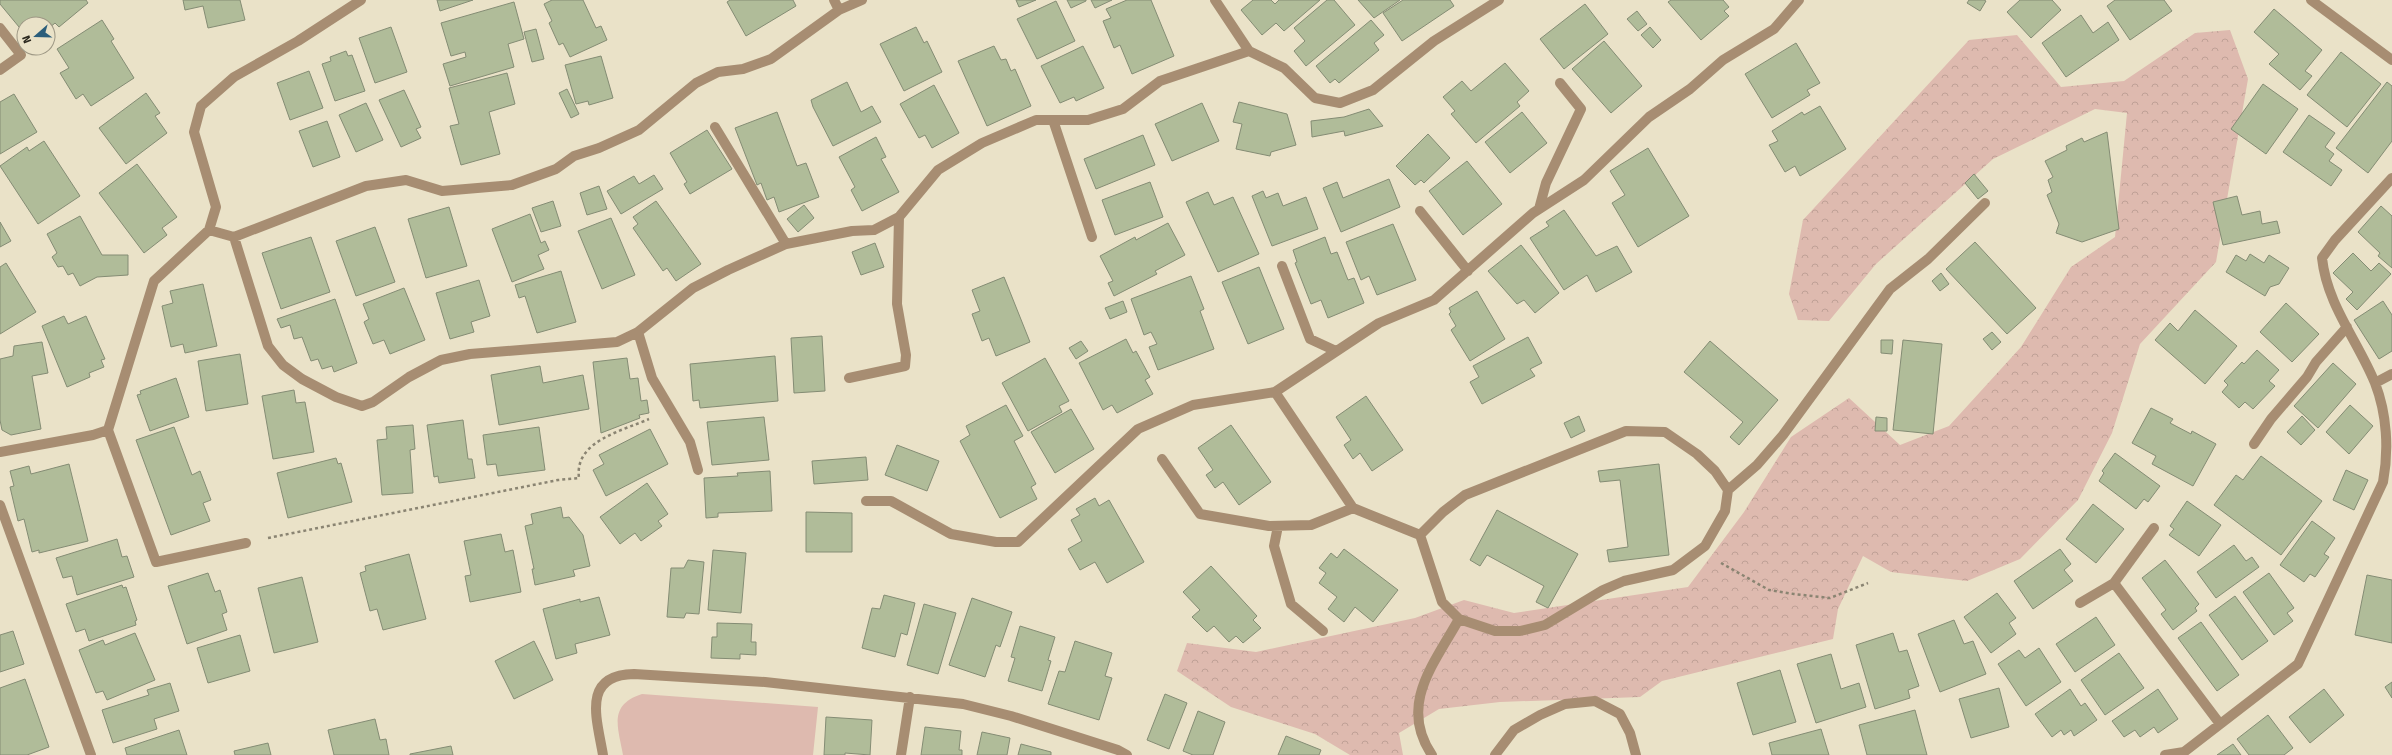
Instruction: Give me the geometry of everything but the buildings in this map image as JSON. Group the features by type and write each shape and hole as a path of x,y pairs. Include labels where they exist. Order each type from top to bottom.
{"street":[{"path":"246,543 156,562 108,430 154,281 209,230 216,206 194,132 201,106 234,77 298,41 361,0"},
{"path":"834,0 839,10"},
{"path":"209,230 234,237 366,186 406,180 442,190 512,185 556,169 574,156 599,148 639,130 696,83 718,72 743,69 771,59 839,10 862,0"},
{"path":"1215,0 1249,51 1284,68 1315,98 1340,103 1373,90 1434,41 1500,0"},
{"path":"866,501 891,501 951,534 996,542 1018,542 1138,429 1194,405 1275,392 1379,323 1434,300 1539,209 1584,180 1649,117 1690,89 1723,60 1774,29 1799,0"},
{"path":"2311,0 2392,60"},
{"path":"0,28 21,55 0,70"},
{"path":"234,237 268,346 283,365 302,379 336,397 362,406 373,402 408,377 441,360 470,354 618,342 638,332 693,288 728,270 786,244 852,231 874,230 899,217 938,170 982,143 1036,120 1088,120 1123,109 1160,81 1249,51"},
{"path":"1539,209 1546,183 1581,109 1560,83"},
{"path":"1053,120 1092,237"},
{"path":"715,127 786,244"},
{"path":"2165,755 2184,752 2298,664 2383,482 2386,463 2384,413 2375,383 2328,290 2322,258 2335,240 2392,178"},
{"path":"1275,392 1353,508 1420,535 1442,602 1459,619 1495,631 1520,631 1545,625 1603,590 1624,581 1673,570 1705,546 1725,511 1728,490 1757,465 1783,435 1890,289 1928,259 1985,203"},
{"path":"1420,211 1468,271"},
{"path":"849,378 905,366 906,355 897,304 899,217"},
{"path":"1282,266 1310,339 1336,351"},
{"path":"2254,444 2271,419 2307,377 2316,362 2347,327"},
{"path":"638,332 652,378 690,442 698,470"},
{"path":"2375,383 2392,374"},
{"path":"0,452 93,435 108,430"},
{"path":"1420,535 1443,512 1465,495 1626,430 1665,432 1697,454 1715,471 1728,490"},
{"path":"1162,459 1200,514 1278,526 1312,525 1353,508"},
{"path":"0,505 91,755"},
{"path":"1278,526 1274,546 1290,604 1324,631"},
{"path":"2080,603 2114,583 2154,528"},
{"path":"2114,583 2220,724"},
{"path":"1432,755 1423,742 1418,726 1417,701 1429,672 1459,619"},
{"path":"603,755 596,718 596,699 601,688 610,678 618,674 765,682 963,704 1011,716 1118,750 1127,755"},
{"path":"901,755 910,697"},
{"path":"1495,755 1514,730 1540,715 1565,704 1595,701 1620,714 1630,733 1636,755"}],"path":[{"path":"246,543 558,480 578,478 578,470 586,450 599,440 672,410"},
{"path":"1699,550 1769,590 1830,598 1868,583"}],"green space":[{"path":"2230,30 2248,79 2216,262 2140,344 2112,433 2078,500 2020,559 1967,581 1891,572 1863,556 1838,609 1833,639 1662,681 1640,697 1500,702 1439,709 1399,733 1403,755 1350,755 1315,734 1231,707 1177,671 1187,643 1256,652 1415,618 1464,600 1514,613 1688,587 1744,512 1791,437 1849,398 1900,445 1949,426 2021,347 2071,267 2115,237 2127,113 2095,109 1993,159 1876,264 1829,321 1798,320 1789,294 1803,220 1969,40 2017,35 2061,87 2124,81 2195,33"},
{"path":"642,694 818,707 813,755 623,755 618,726 620,711 624,704"}]}
